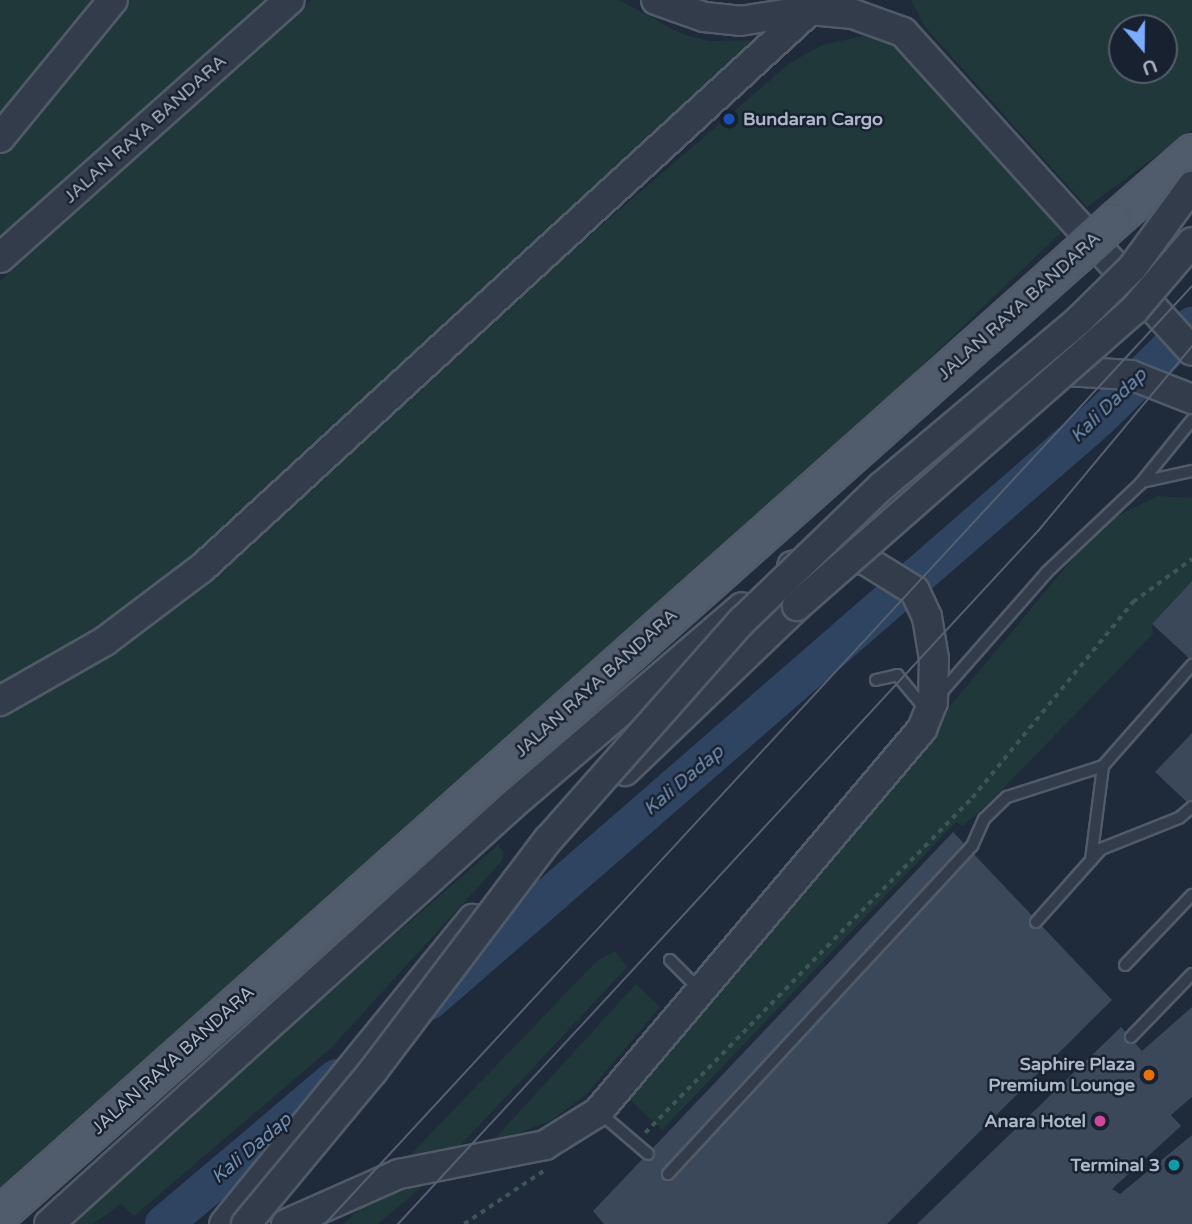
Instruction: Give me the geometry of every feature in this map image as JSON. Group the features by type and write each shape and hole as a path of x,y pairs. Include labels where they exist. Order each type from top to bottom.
{"main road":[{"name":"JALAN RAYA BANDARA","path":"0,1214 1192,152"}],"street":[{"path":"0,138 113,0"},
{"name":"JALAN RAYA BANDARA","path":"0,258 290,0"},
{"path":"656,0 704,18 740,22 819,5 903,32"},
{"path":"893,0 903,32 1192,351"},
{"path":"0,701 105,641 202,568 819,5"},
{"path":"238,1217 373,1071 548,840 742,621 881,487 1106,294 1132,268 1192,186"},
{"path":"238,1217 484,906 797,606 1135,310 1192,242"},
{"name":"JALAN RAYA BANDARA","path":"49,1224 512,805 790,567 1013,391 1042,377 1093,371 1131,375 1184,395"},
{"path":"286,1224 399,1174 545,1145 597,1112 922,729 931,707 930,631 915,592 865,560 833,556 790,567"}],"lane":[{"path":"876,680 897,675 931,707 1047,572 1140,484 1192,420"},
{"path":"1140,484 1152,476 1192,471"},
{"path":"668,1174 972,846 984,819 1007,797 1103,766 1192,665"},
{"path":"1091,860 1103,766"},
{"path":"1036,922 1091,860 1110,843 1179,818 1192,807"},
{"path":"1125,965 1192,895"},
{"path":"670,960 701,991"},
{"path":"1131,1037 1192,974"},
{"path":"597,1112 648,1154"}],"path":[{"path":"636,1142 972,799 1133,602 1192,559"},
{"path":"464,1224 530,1185 552,1163"}],"green space":[{"path":"0,0 267,0 0,241"},
{"path":"311,0 619,0 682,34 709,41 757,40 177,575 102,631 0,689 0,281"},
{"path":"911,0 1192,0 1192,130 1087,207 925,27"},
{"path":"862,36 892,41 1068,226 825,458 0,1195 0,715 108,658 189,599 553,267 790,63 822,45"},
{"path":"1159,496 1192,498 1192,581 1152,624 1153,634 990,802 963,826 956,822 662,1130 626,1096 1074,557 1119,515"},
{"path":"498,845 504,853 501,862 331,1048 134,1216 121,1204 93,1224 64,1224"},
{"path":"615,951 627,967 460,1146 410,1155 597,961"},
{"path":"636,984 660,1007 586,1095 550,1121 490,1144"},
{"path":"412,1183 425,1184 378,1224 344,1224 373,1195"}],"building":[{"path":"1192,581 1192,661 1152,624"},
{"path":"1192,733 1192,807 1155,772"},
{"path":"953,832 1112,1000 887,1224 604,1224 593,1211"},
{"name":"Anara Hotel","path":"1192,1007 1192,1097 1171,1115 1181,1126 1112,1189 1120,1194 1192,1135 1192,1224 917,1224 1121,1027 1142,1051"}],"waterway":[{"name":"Kali Dadap","path":"429,1001 1099,418 1192,326"},
{"name":"Kali Dadap","path":"164,1224 337,1078"}],"tram line":[{"path":"325,1224 1192,286"},
{"path":"398,1224 1038,531 1192,346"}],"place":[{"name":"Bundaran Cargo","path":"729,119"},
{"name":"Saphire Plaza Premium Lounge","path":"1149,1075"},
{"name":"Anara Hotel","path":"1100,1121"},
{"name":"Terminal 3","path":"1174,1165"}]}
